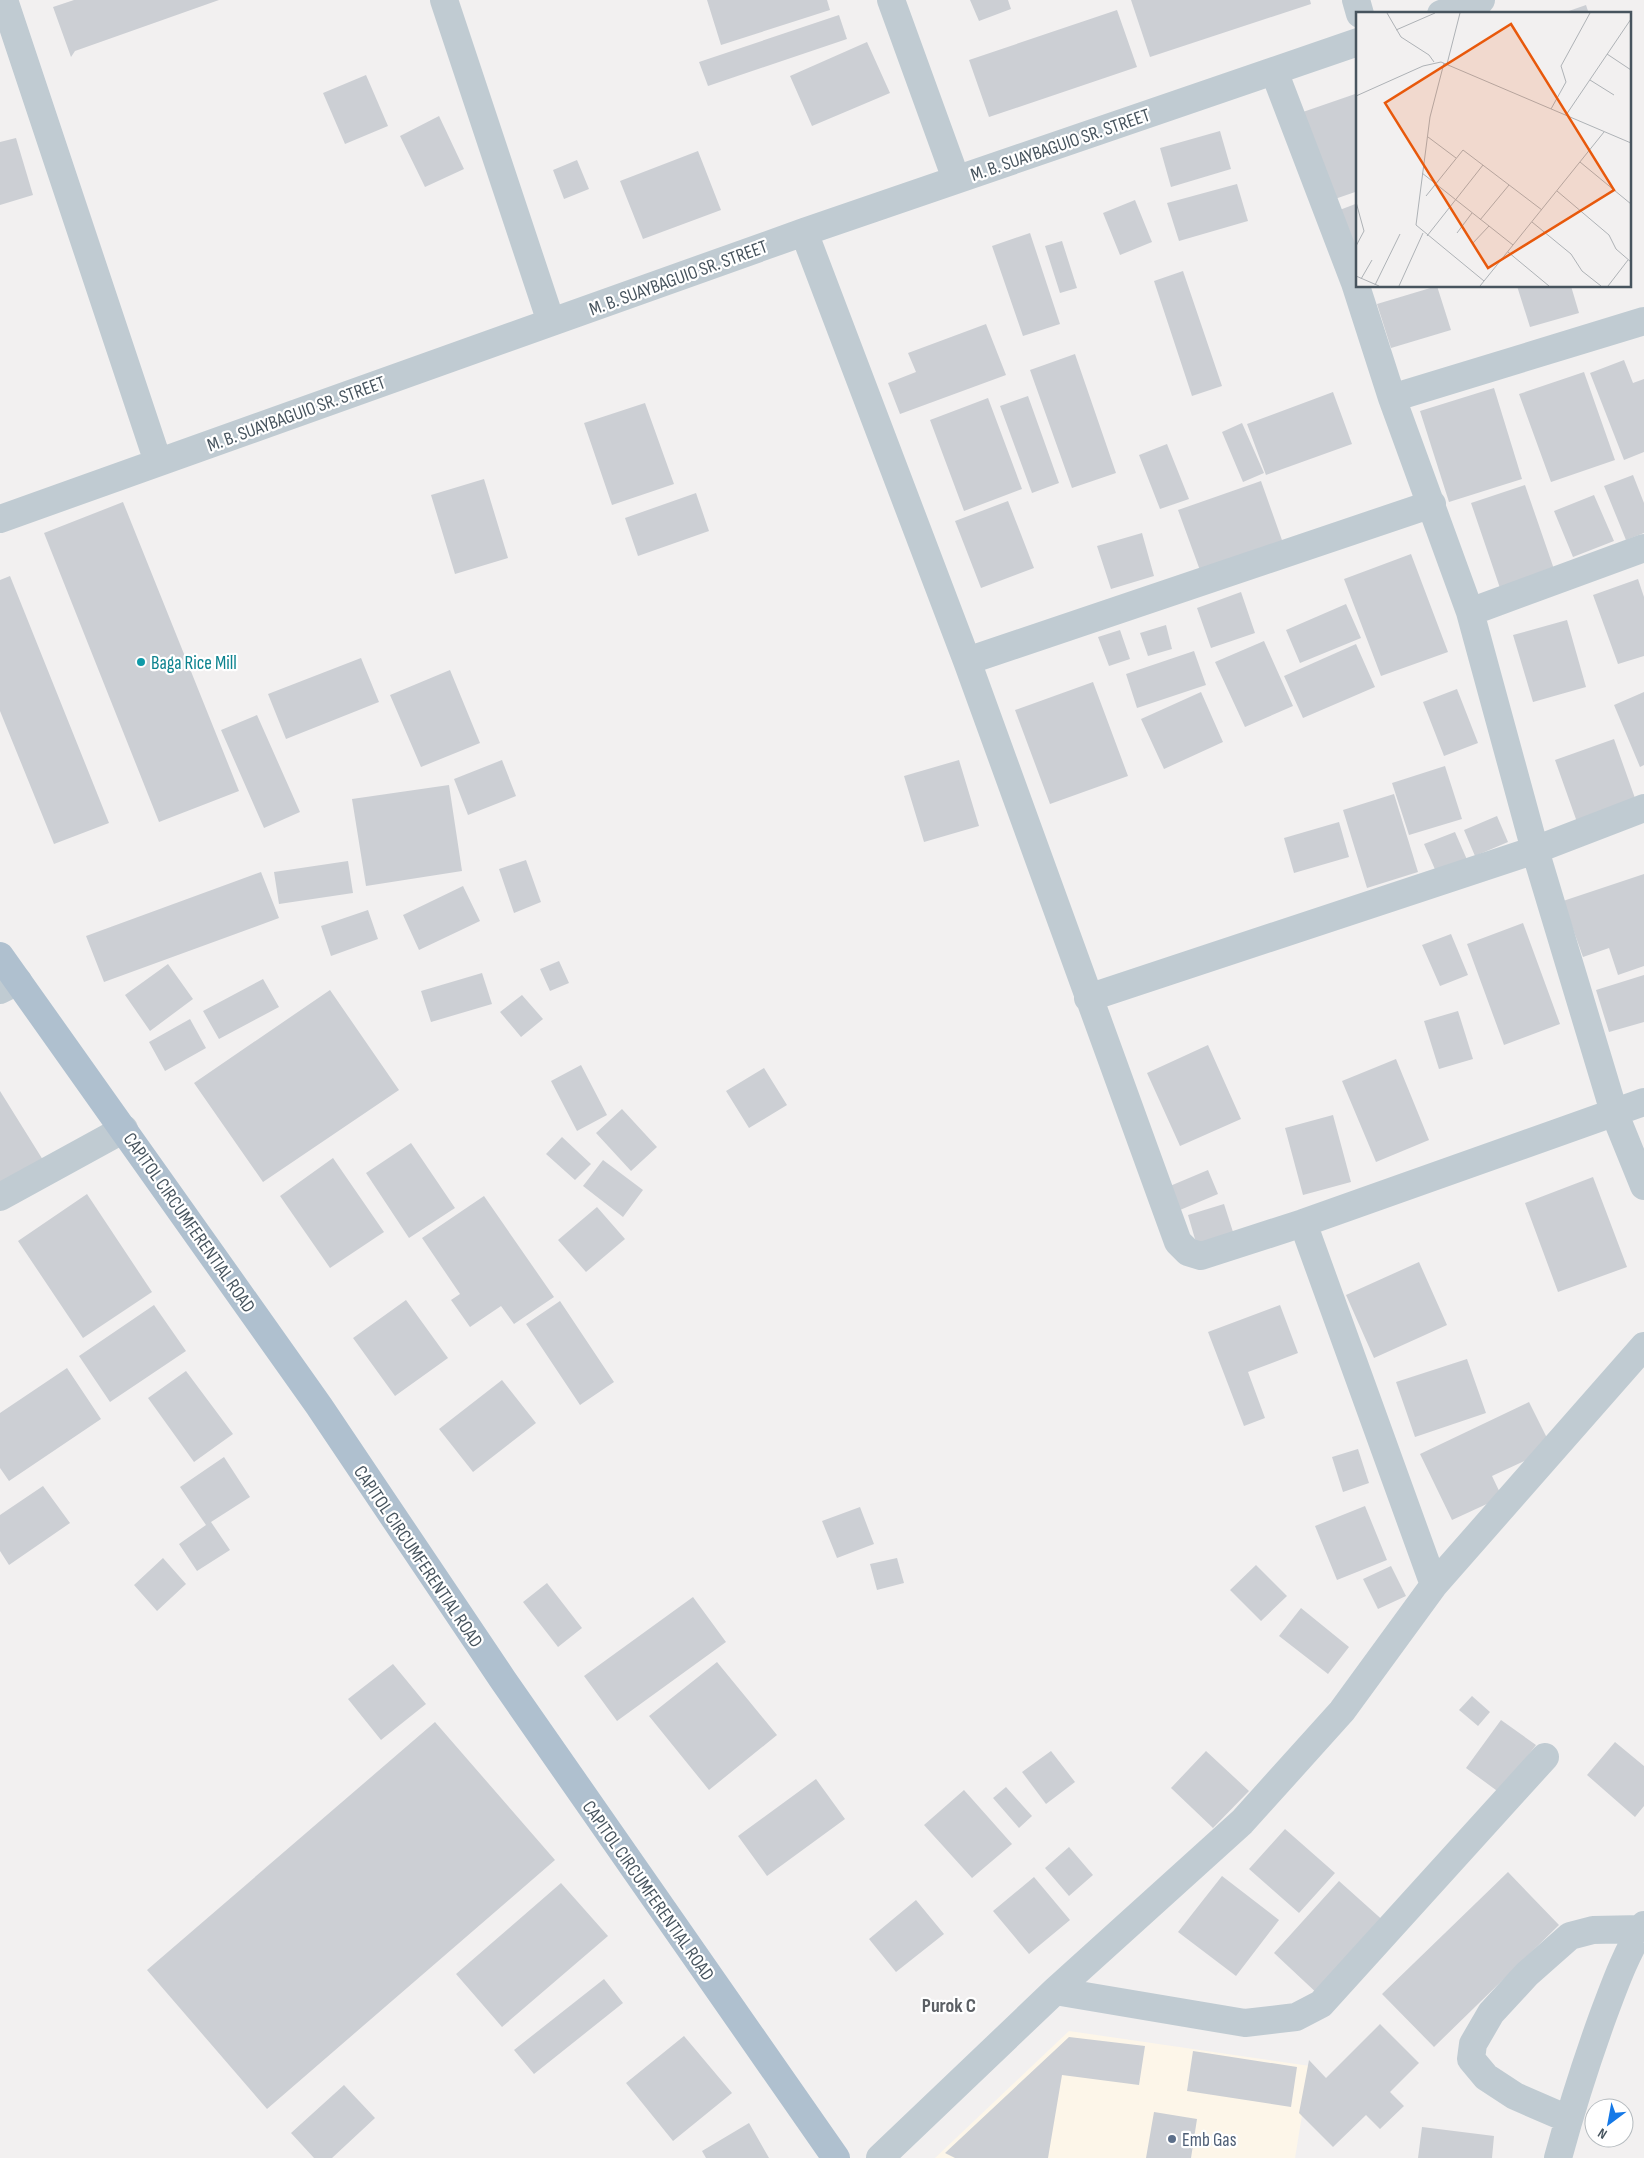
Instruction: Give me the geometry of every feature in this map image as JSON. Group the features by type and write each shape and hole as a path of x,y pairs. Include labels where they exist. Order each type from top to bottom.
{"main road":[{"name":"CAPITOL CIRCUMFERENTIAL ROAD","path":"0,956 9,986 124,1129 319,1406 503,1680 835,2158"}],"street":[{"path":"4,0 158,462"},
{"path":"444,0 551,322"},
{"path":"891,0 956,179"},
{"path":"1446,12 1481,0"},
{"name":"M. B. SUAYBAGUIO SR. STREET","path":"0,519 804,232 1356,43"},
{"path":"1274,70 1356,286"},
{"path":"804,232 967,661 1178,1242 1188,1252 1201,1256 1303,1223 1644,1102"},
{"path":"1357,288 1392,398 1470,612 1535,850 1614,1112 1644,1186"},
{"path":"1392,398 1644,320"},
{"path":"967,661 1432,504"},
{"path":"1470,612 1644,548"},
{"path":"1088,998 1535,850 1644,808"},
{"path":"0,1196 124,1129"},
{"path":"1303,1223 1434,1585"},
{"path":"880,2158 1055,1991 1242,1822 1342,1711 1434,1585 1644,1346"},
{"path":"1055,1991 1245,2023 1296,2017 1321,2004 1545,1757"},
{"path":"1558,2158 1582,2074 1616,1981 1643,1927 1593,1930 1570,1936 1527,1974 1490,2014 1473,2044 1471,2059 1486,2077 1516,2096 1568,2119"}],"shaded area":[{"path":"1069,2031 1310,2066 1295,2158 935,2158"}],"building":[{"path":"74,0 219,0 75,51 71,57 53,7"},
{"path":"707,0 827,0 830,10 721,45"},
{"path":"970,0 1008,0 1011,9 979,21"},
{"path":"1131,0 1310,0 1311,4 1150,57"},
{"path":"1586,5 1588,12 1566,12"},
{"path":"1117,10 1137,67 989,117 969,60"},
{"path":"839,15 847,39 708,86 699,62"},
{"path":"867,42 890,93 812,126 790,76"},
{"path":"366,75 388,126 345,144 323,93"},
{"path":"1356,94 1356,192 1332,200 1300,113"},
{"path":"439,116 464,169 425,187 400,136"},
{"path":"1220,131 1231,169 1171,187 1160,148"},
{"path":"16,138 33,195 0,205 0,142"},
{"path":"698,151 721,210 643,239 620,181"},
{"path":"577,160 589,189 564,199 553,170"},
{"path":"1237,184 1248,221 1179,241 1167,203"},
{"path":"1135,200 1152,242 1120,255 1103,213"},
{"path":"1356,204 1356,261 1337,211"},
{"path":"1030,233 1060,324 1023,336 992,246"},
{"path":"1062,241 1077,288 1060,293 1045,246"},
{"path":"1183,271 1222,386 1192,396 1154,281"},
{"path":"1430,288 1438,288 1451,330 1391,348 1377,304"},
{"path":"1518,288 1572,288 1579,313 1530,327"},
{"path":"986,324 1006,375 900,414 888,383 916,372 908,353"},
{"path":"1075,354 1116,473 1072,488 1030,370"},
{"path":"1624,360 1633,383 1644,379 1644,452 1624,460 1590,373"},
{"path":"1584,372 1615,460 1551,482 1519,394"},
{"path":"1494,388 1522,479 1449,502 1420,411"},
{"path":"1333,392 1352,444 1266,475 1247,424"},
{"path":"1028,396 1059,483 1032,493 1000,406"},
{"path":"988,398 1022,489 964,511 930,420"},
{"path":"645,403 674,484 612,505 584,423"},
{"path":"1242,423 1264,473 1243,482 1222,432"},
{"path":"1167,444 1189,499 1160,509 1139,455"},
{"path":"1633,475 1644,503 1644,533 1626,540 1604,486"},
{"path":"484,479 508,558 455,574 431,495"},
{"path":"1261,481 1283,543 1201,573 1178,510"},
{"path":"1525,485 1555,572 1501,591 1471,503"},
{"path":"696,493 709,531 638,556 625,518"},
{"path":"1594,495 1614,541 1573,557 1554,511"},
{"path":"1008,501 1034,568 981,588 955,521"},
{"name":"Baga Rice Mill","path":"123,502 239,791 159,822 44,533"},
{"path":"1142,533 1154,576 1111,589 1097,546"},
{"path":"1411,554 1448,652 1381,676 1344,579"},
{"path":"10,576 109,823 54,844 0,711 0,580"},
{"path":"1638,579 1644,597 1644,656 1618,664 1593,595"},
{"path":"1241,592 1255,633 1211,648 1197,608"},
{"path":"1346,604 1361,638 1300,663 1286,630"},
{"path":"1567,620 1586,687 1533,702 1513,635"},
{"path":"1166,625 1172,649 1148,656 1140,633"},
{"path":"1120,630 1130,659 1109,666 1098,637"},
{"path":"1264,641 1293,706 1245,727 1215,662"},
{"path":"1356,644 1375,687 1303,718 1284,676"},
{"path":"1194,651 1206,685 1137,708 1126,674"},
{"path":"361,658 379,702 286,739 268,694"},
{"path":"450,670 480,743 421,767 390,695"},
{"path":"1093,682 1128,776 1050,804 1015,710"},
{"path":"1457,689 1478,743 1444,756 1423,702"},
{"path":"1201,692 1223,742 1164,769 1141,719"},
{"path":"1644,692 1644,765 1640,767 1614,705"},
{"path":"257,715 300,812 264,828 221,730"},
{"path":"1614,739 1636,801 1577,822 1555,760"},
{"path":"502,760 516,796 468,815 454,779"},
{"path":"959,760 979,826 924,842 904,776"},
{"path":"1445,766 1462,819 1409,835 1392,783"},
{"path":"449,785 462,871 366,886 352,799"},
{"path":"1394,794 1418,872 1367,888 1343,810"},
{"path":"1497,816 1508,842 1475,856 1464,830"},
{"path":"1339,822 1349,857 1294,873 1284,838"},
{"path":"1455,832 1468,862 1437,874 1424,844"},
{"path":"526,860 541,902 514,913 499,869"},
{"path":"348,861 353,893 279,904 274,872"},
{"path":"261,872 279,918 104,982 86,936"},
{"path":"1644,874 1644,966 1618,975 1609,948 1583,957 1563,901"},
{"path":"463,886 480,921 419,950 403,915"},
{"path":"368,910 378,939 331,956 321,926"},
{"path":"1523,923 1560,1024 1504,1045 1467,944"},
{"path":"1451,934 1468,975 1440,986 1422,945"},
{"path":"559,961 569,983 550,991 540,969"},
{"path":"168,964 193,999 150,1031 125,995"},
{"path":"482,973 492,1004 431,1022 421,991"},
{"path":"1644,975 1644,1022 1609,1032 1596,990"},
{"path":"263,979 279,1007 219,1039 203,1011"},
{"path":"330,990 399,1090 263,1182 194,1083"},
{"path":"522,995 543,1019 521,1037 500,1012"},
{"path":"1458,1011 1473,1059 1439,1069 1424,1021"},
{"path":"190,1019 206,1048 165,1071 149,1042"},
{"path":"1208,1045 1241,1119 1180,1146 1147,1073"},
{"path":"1396,1059 1429,1140 1376,1162 1342,1081"},
{"path":"581,1065 607,1115 577,1131 551,1081"},
{"path":"764,1068 787,1105 749,1128 726,1091"},
{"path":"0,1091 43,1160 0,1187"},
{"path":"622,1109 657,1147 631,1171 596,1133"},
{"path":"1333,1115 1351,1182 1303,1195 1285,1128"},
{"path":"562,1137 591,1164 575,1180 546,1154"},
{"path":"411,1143 455,1208 409,1238 366,1173"},
{"path":"333,1158 384,1232 330,1268 280,1196"},
{"path":"603,1160 643,1190 623,1217 583,1186"},
{"path":"1208,1170 1218,1194 1180,1210 1170,1186"},
{"path":"1593,1177 1627,1267 1558,1292 1525,1203"},
{"path":"87,1194 152,1292 83,1338 18,1241"},
{"path":"484,1196 554,1297 514,1324 501,1306 470,1327 451,1300 460,1294 422,1238"},
{"path":"1224,1204 1234,1235 1197,1246 1188,1215"},
{"path":"597,1207 625,1239 586,1272 558,1240"},
{"path":"1419,1262 1447,1325 1374,1358 1346,1295"},
{"path":"406,1300 448,1358 395,1396 353,1338"},
{"path":"560,1301 614,1382 580,1405 526,1324"},
{"path":"154,1305 186,1351 110,1402 79,1356"},
{"path":"1280,1305 1298,1353 1248,1372 1265,1418 1244,1426 1208,1332"},
{"path":"1467,1359 1486,1413 1415,1437 1396,1382"},
{"path":"67,1368 101,1419 9,1481 0,1468 0,1413"},
{"path":"186,1371 233,1434 194,1462 148,1398"},
{"path":"502,1380 536,1423 473,1472 439,1429"},
{"path":"1529,1402 1552,1448 1492,1476 1502,1497 1452,1520 1420,1454"},
{"path":"1358,1449 1369,1483 1343,1492 1332,1457"},
{"path":"224,1457 250,1497 211,1522 230,1550 197,1571 179,1544 206,1525 180,1487"},
{"path":"43,1486 70,1523 9,1565 0,1551 0,1515"},
{"path":"1365,1506 1387,1560 1337,1580 1315,1526"},
{"path":"860,1507 874,1544 837,1558 822,1521"},
{"path":"163,1558 186,1584 157,1611 134,1585"},
{"path":"897,1558 904,1583 877,1590 870,1564"},
{"path":"1256,1565 1287,1596 1261,1621 1230,1590"},
{"path":"1391,1566 1406,1596 1378,1609 1363,1579"},
{"path":"547,1583 582,1628 558,1647 523,1602"},
{"path":"693,1597 726,1642 617,1721 584,1676"},
{"path":"1301,1608 1349,1647 1328,1674 1279,1636"},
{"path":"717,1662 777,1735 709,1790 649,1716"},
{"path":"393,1664 426,1704 381,1740 348,1699"},
{"path":"1472,1696 1490,1712 1478,1726 1459,1710"},
{"path":"1501,1720 1536,1745 1500,1793 1466,1768"},
{"path":"435,1722 555,1860 267,2109 147,1970"},
{"path":"1615,1742 1644,1766 1644,1806 1635,1817 1587,1775"},
{"path":"1051,1751 1075,1782 1046,1804 1022,1772"},
{"path":"1206,1751 1249,1791 1213,1828 1171,1788"},
{"path":"816,1779 845,1819 767,1876 738,1836"},
{"path":"1006,1787 1032,1816 1019,1828 993,1798"},
{"path":"964,1790 1012,1844 972,1878 924,1825"},
{"path":"1285,1829 1335,1873 1299,1913 1249,1869"},
{"path":"1069,1847 1093,1875 1069,1896 1045,1868"},
{"path":"1508,1872 1559,1925 1434,2047 1382,1994"},
{"path":"1222,1876 1279,1920 1236,1976 1178,1932"},
{"path":"1034,1877 1070,1920 1029,1954 993,1911"},
{"path":"1339,1881 1387,1924 1321,1997 1274,1953"},
{"path":"561,1883 608,1936 502,2027 456,1974"},
{"path":"916,1900 944,1934 896,1972 869,1939"},
{"path":"604,1979 623,2003 534,2074 514,2050"},
{"path":"1380,2024 1419,2063 1390,2092 1404,2106 1380,2129 1366,2115 1333,2147 1299,2113 1309,2060 1326,2078"},
{"path":"684,2036 732,2093 673,2141 626,2083"},
{"path":"1069,2037 1145,2046 1139,2085 1062,2075 1048,2158 955,2158 945,2153"},
{"path":"1193,2051 1297,2067 1291,2107 1187,2091"},
{"path":"344,2085 375,2118 332,2158 314,2158 291,2133"},
{"name":"Emb Gas","path":"1154,2112 1197,2119 1191,2158 1146,2158"},
{"path":"749,2123 769,2158 706,2158 702,2151"},
{"path":"1422,2127 1494,2136 1492,2158 1418,2158"}],"place":[{"name":"Baga Rice Mill","path":"141,662"},
{"name":"Emb Gas","path":"1172,2139"}],"district":[{"name":"Purok C","path":"949,2005"}]}
